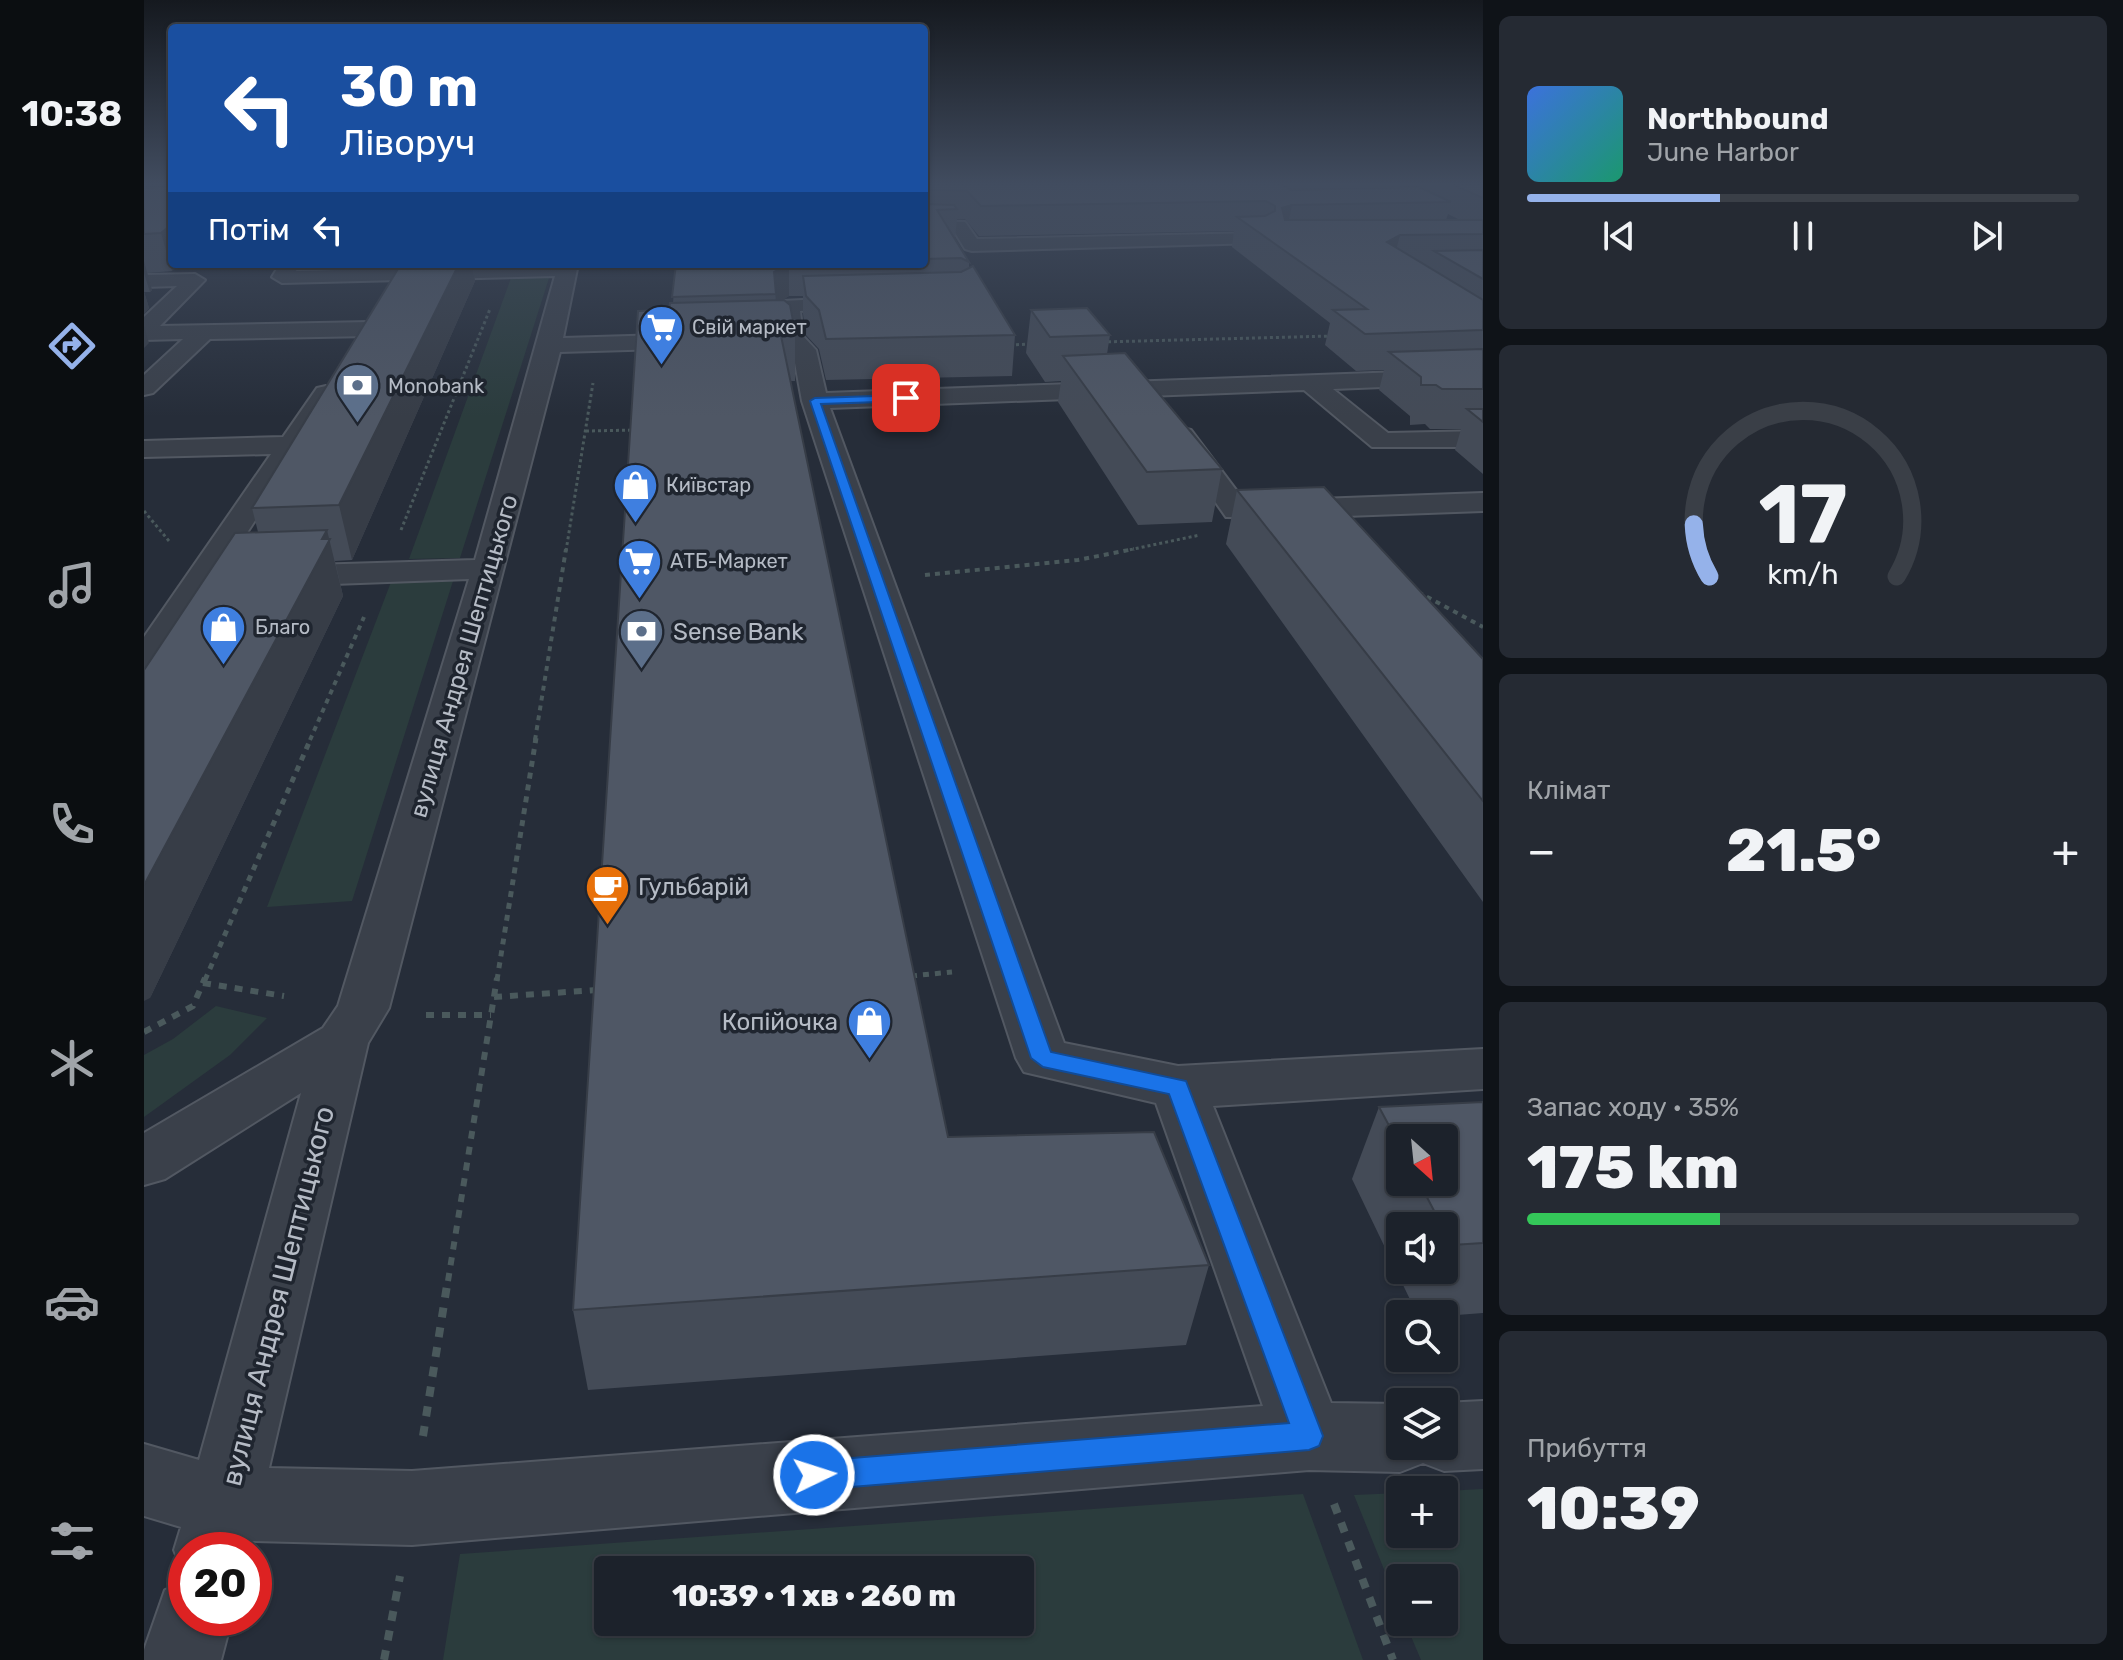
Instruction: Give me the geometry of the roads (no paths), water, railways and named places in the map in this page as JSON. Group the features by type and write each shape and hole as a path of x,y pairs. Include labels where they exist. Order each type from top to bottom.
{"street":[{"path":"288,268 282,277 552,268"},
{"name":"вулиця Андрея Шептицького","path":"218,1527 342,1042 363,1008 489,569 550,345 567,268"},
{"path":"144,663 407,274"},
{"path":"144,281 195,280 144,331"},
{"path":"882,302 789,305 777,339 804,350 815,401 1043,1058 1178,1087 1483,1069"},
{"path":"144,331 370,329"},
{"path":"144,388 204,332"},
{"path":"550,345 718,340"},
{"path":"815,401 1148,391 1483,376"},
{"path":"1312,384 1382,441 1483,439"},
{"path":"1148,391 1237,511 1483,502"},
{"path":"144,449 290,445"},
{"path":"1318,508 1372,567"},
{"path":"201,578 489,569"},
{"name":"вулиця Андрея Шептицького","path":"144,1162 342,1042"},
{"path":"1178,1087 1309,1436"},
{"path":"1458,1436 1483,1435"},
{"path":"144,1480 218,1527 412,1508 1309,1436 1386,1438"},
{"path":"181,1660 188,1636"}],"place":[{"name":"Свій маркет","path":"661,366"},
{"name":"Monobank","path":"357,425"},
{"name":"Київстар","path":"635,524"},
{"name":"АТБ-Маркет","path":"639,600"},
{"name":"Благо","path":"224,666"},
{"name":"Sense Bank","path":"642,671"},
{"name":"Гульбарій","path":"607,926"},
{"name":"Копійочка","path":"869,1061"}]}
